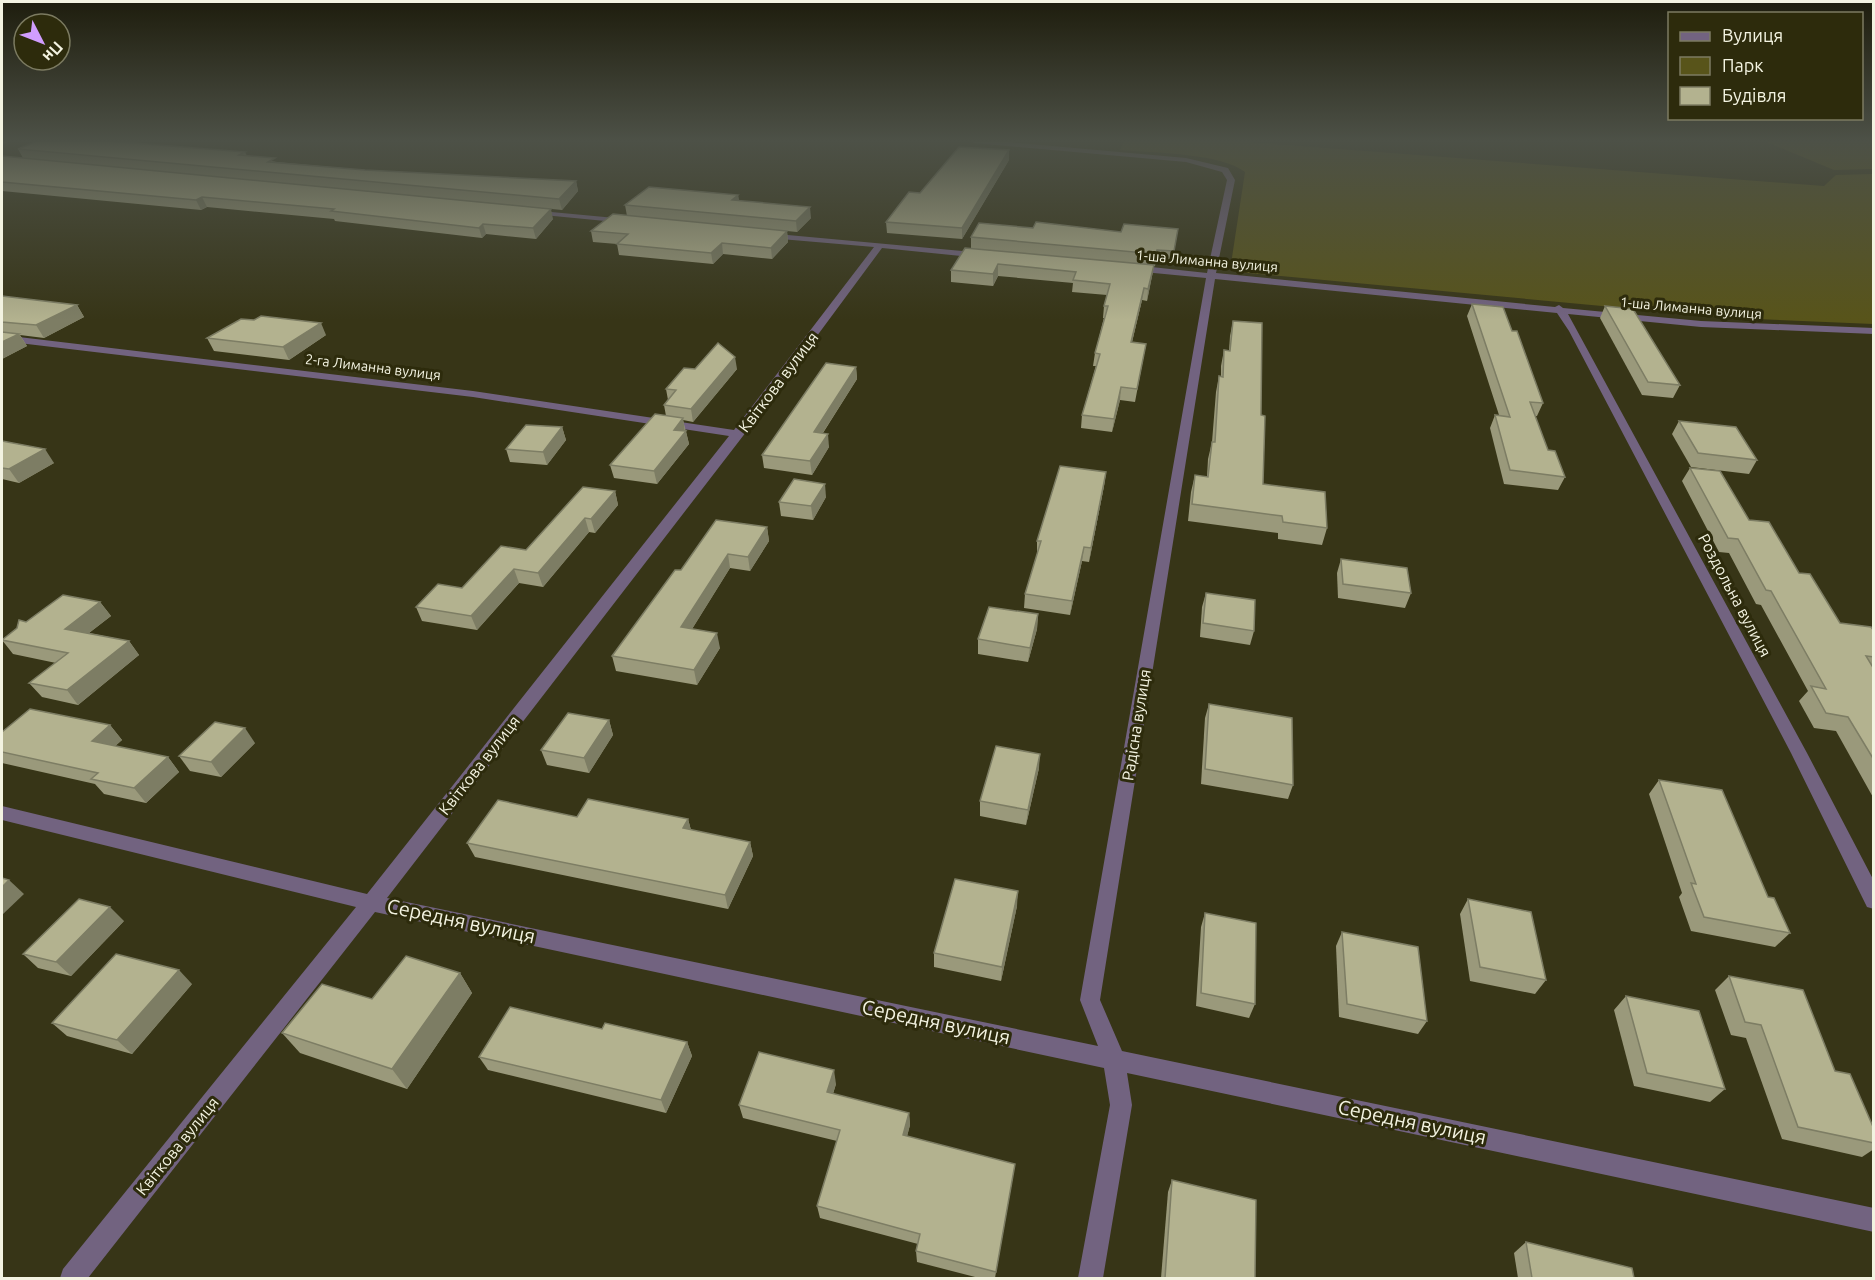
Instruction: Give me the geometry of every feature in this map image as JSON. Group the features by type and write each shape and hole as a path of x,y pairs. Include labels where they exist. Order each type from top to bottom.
{"street":[{"name":"Радісна вулиця","path":"1090,1278 1121,1105 1114,1059 1090,1000 1211,275 1227,201"},
{"path":"522,211 641,223"},
{"path":"760,235 986,255"},
{"name":"Квіткова вулиця","path":"72,1278 372,903 739,434 879,246"},
{"name":"1-ша Лиманна вулиця","path":"1128,268 1559,308 1701,324 1874,331"},
{"name":"Роздольна вулиця","path":"1559,308 1580,341 1793,742 1874,901"},
{"name":"2-га Лиманна вулиця","path":"2,338 473,394 739,434"},
{"name":"Середня вулиця","path":"2,813 372,903 1874,1220"}],"green space":[{"path":"1241,201 1873,201 1873,324 1731,318 1238,272 1231,264"}],"building":[{"path":"243,201 465,201 551,209 533,228 483,224 479,228 331,211 334,209"},
{"path":"631,201 740,201 810,207 796,221 625,205"},
{"path":"902,201 978,201 962,228 886,222"},
{"path":"613,214 787,231 771,248 722,243 711,253 617,244 628,234 591,231"},
{"path":"1036,222 1121,232 1124,224 1178,229 1174,251 1157,250 1156,254 971,237 979,223 1033,228"},
{"path":"965,248 1154,265 1148,289 1144,288 1131,342 1146,344 1137,389 1121,387 1114,419 1082,415 1100,354 1095,353 1108,306 1104,306 1110,284 1073,280 1076,272 998,264 993,274 951,270"},
{"path":"2,296 77,305 36,325 2,322"},
{"path":"1472,304 1503,307 1512,331 1517,331 1543,403 1530,402 1548,450 1555,451 1565,477 1510,470 1495,415 1510,417"},
{"path":"1605,306 1633,309 1680,385 1648,382"},
{"path":"261,316 321,323 283,347 207,338 241,319 254,320"},
{"path":"1233,321 1262,323 1261,415 1265,416 1263,484 1325,492 1327,528 1283,522 1282,516 1192,504 1195,475 1208,477 1212,442 1215,442 1219,376 1223,377 1224,350 1230,351"},
{"path":"2,332 19,334 2,342"},
{"path":"718,343 735,357 691,409 664,405 676,390 666,389 684,368 695,369"},
{"path":"826,363 856,367 814,432 828,434 810,461 762,455"},
{"path":"655,414 683,418 674,430 686,431 654,471 610,465"},
{"path":"1679,421 1736,427 1757,460 1698,453"},
{"path":"526,425 562,427 543,452 506,449"},
{"path":"2,441 45,449 9,469 2,468"},
{"path":"1060,466 1106,472 1091,548 1084,547 1072,601 1025,594 1041,541 1037,541"},
{"path":"1690,468 1720,471 1749,520 1769,522 1799,573 1810,574 1840,623 1871,627 1874,631 1874,657 1866,656 1874,669 1874,760 1848,717 1826,713 1811,686 1826,689 1771,591 1766,590 1738,539 1728,538"},
{"path":"794,479 825,484 811,506 779,502"},
{"path":"583,487 615,491 591,519 585,518 538,573 514,569 471,616 416,607 438,584 462,588 501,546 526,550"},
{"path":"716,520 767,527 748,557 728,554 681,627 717,633 694,670 612,656 675,570 681,570"},
{"path":"1341,559 1407,568 1411,593 1343,584"},
{"path":"1206,593 1255,600 1254,631 1203,623"},
{"path":"63,595 100,602 65,629 129,641 67,690 29,683 68,653 2,640 17,628 19,620 26,622"},
{"path":"989,607 1038,614 1030,648 978,639"},
{"path":"1209,704 1292,718 1293,785 1205,769"},
{"path":"30,709 110,725 92,741 168,757 134,788 91,779 98,773 2,752 2,732"},
{"path":"568,713 609,720 584,758 541,750"},
{"path":"215,722 245,728 211,762 179,756"},
{"path":"996,746 1040,754 1028,810 980,801"},
{"path":"1659,780 1722,790 1768,897 1774,898 1790,933 1704,917 1691,883 1696,884"},
{"path":"588,799 688,819 683,828 750,842 725,895 467,843 498,800 577,817"},
{"path":"2,878 9,880 2,887"},
{"path":"955,879 1018,891 1002,967 934,953"},
{"path":"79,899 110,907 56,962 23,954"},
{"path":"1468,899 1531,912 1546,980 1480,967"},
{"path":"1205,913 1256,923 1255,1004 1201,993"},
{"path":"1342,932 1418,947 1427,1021 1347,1004"},
{"path":"116,954 179,970 117,1040 52,1023"},
{"path":"406,956 460,973 392,1069 282,1033 322,984 372,999"},
{"path":"1729,976 1803,990 1835,1071 1850,1074 1874,1129 1874,1143 1798,1127 1761,1025 1745,1022"},
{"path":"1626,996 1699,1011 1725,1089 1647,1073"},
{"path":"510,1007 602,1029 605,1023 687,1042 661,1100 479,1057"},
{"path":"759,1052 834,1070 827,1092 909,1113 903,1135 1015,1164 996,1272 916,1251 920,1234 817,1206 840,1130 739,1105"},
{"path":"1172,1180 1256,1200 1255,1278 1165,1278"},
{"path":"1526,1242 1632,1268 1634,1278 1532,1278"}]}
